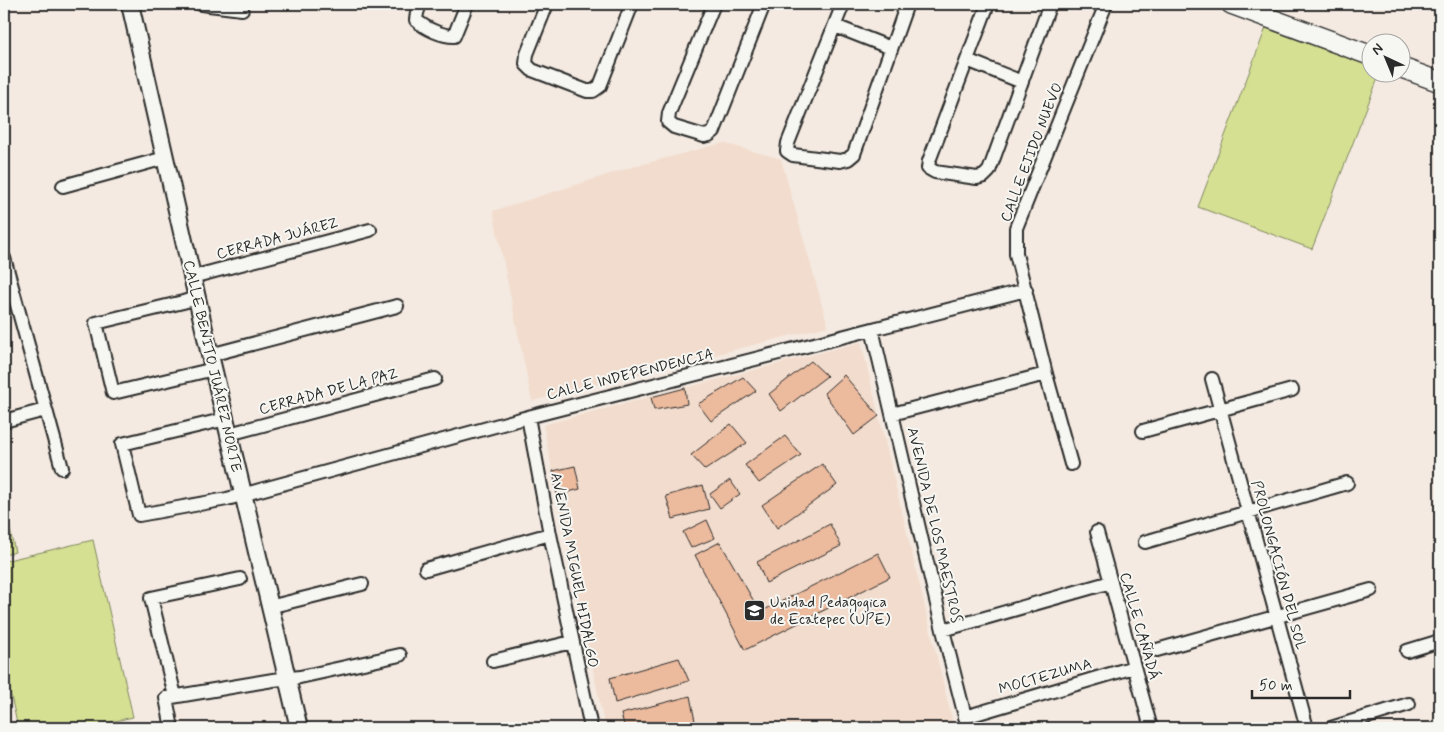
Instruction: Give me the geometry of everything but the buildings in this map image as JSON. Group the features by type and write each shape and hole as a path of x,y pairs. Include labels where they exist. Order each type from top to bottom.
{"main road":[{"path":"1231,4 1362,52"},
{"path":"1412,72 1440,82"}],"street":[{"name":"CALLE BENITO JUÁREZ NORTE","path":"130,4 269,607 299,728"},
{"path":"202,4 242,10"},
{"path":"420,4 416,13 416,20 422,25 447,36 454,36 468,4"},
{"path":"547,4 527,54 526,64 532,70 587,91 593,91 600,86 632,4"},
{"path":"714,4 669,113 668,122 674,127 704,136 714,131 764,4"},
{"path":"843,4 788,143 787,151 792,155 840,161 848,159 854,154 907,4"},
{"path":"988,4 929,162 928,168 935,172 978,178 984,176 989,171 1050,4"},
{"name":"CALLE EJIDO NUEVO","path":"1071,464 1016,254 1016,228 1106,4"},
{"path":"835,26 891,48"},
{"path":"967,60 1022,82"},
{"path":"63,186 165,158"},
{"name":"CERRADA JUÁREZ","path":"192,277 370,230"},
{"path":"4,258 62,468"},
{"name":"CALLE INDEPENDENCIA","path":"243,494 528,417 1026,290"},
{"path":"197,298 96,323 113,393 398,306"},
{"name":"AVENIDA DE LOS MAESTROS","path":"872,330 966,722"},
{"path":"892,414 1046,374"},
{"name":"PROLONGACIÓN DEL SOL","path":"1212,379 1307,728"},
{"name":"CERRADA DE LA PAZ","path":"243,494 228,499 139,515 122,444 228,427 435,380"},
{"path":"1143,431 1292,390"},
{"path":"4,421 45,410"},
{"name":"AVENIDA MIGUEL HIDALGO","path":"528,417 550,534 591,728"},
{"path":"1145,542 1347,483"},
{"name":"CALLE CAÑADÁ","path":"1097,532 1152,728"},
{"path":"426,569 550,534"},
{"path":"174,696 151,598 240,579"},
{"path":"943,630 1111,582"},
{"path":"269,607 362,584"},
{"path":"1157,650 1371,590"},
{"path":"1408,651 1440,641"},
{"path":"493,662 572,642"},
{"path":"172,728 166,698 300,677 400,655"},
{"name":"MOCTEZUMA","path":"966,722 1134,667"},
{"path":"1331,728 1409,704"}],"shaded area":[{"path":"723,143 781,159 828,326 532,401 493,211 632,167"},
{"name":"Unidad Pedagogica de Ecatepec (UPE)","path":"861,342 954,728 605,728 543,425"}],"green space":[{"path":"1269,20 1362,56 1362,82 1377,82 1312,249 1198,207"},
{"path":"4,503 15,552 4,555"},
{"path":"93,540 133,717 84,728 18,728 4,664 4,561"}],"place":[{"name":"Unidad Pedagogica de Ecatepec (UPE)","path":"754,611"}]}
